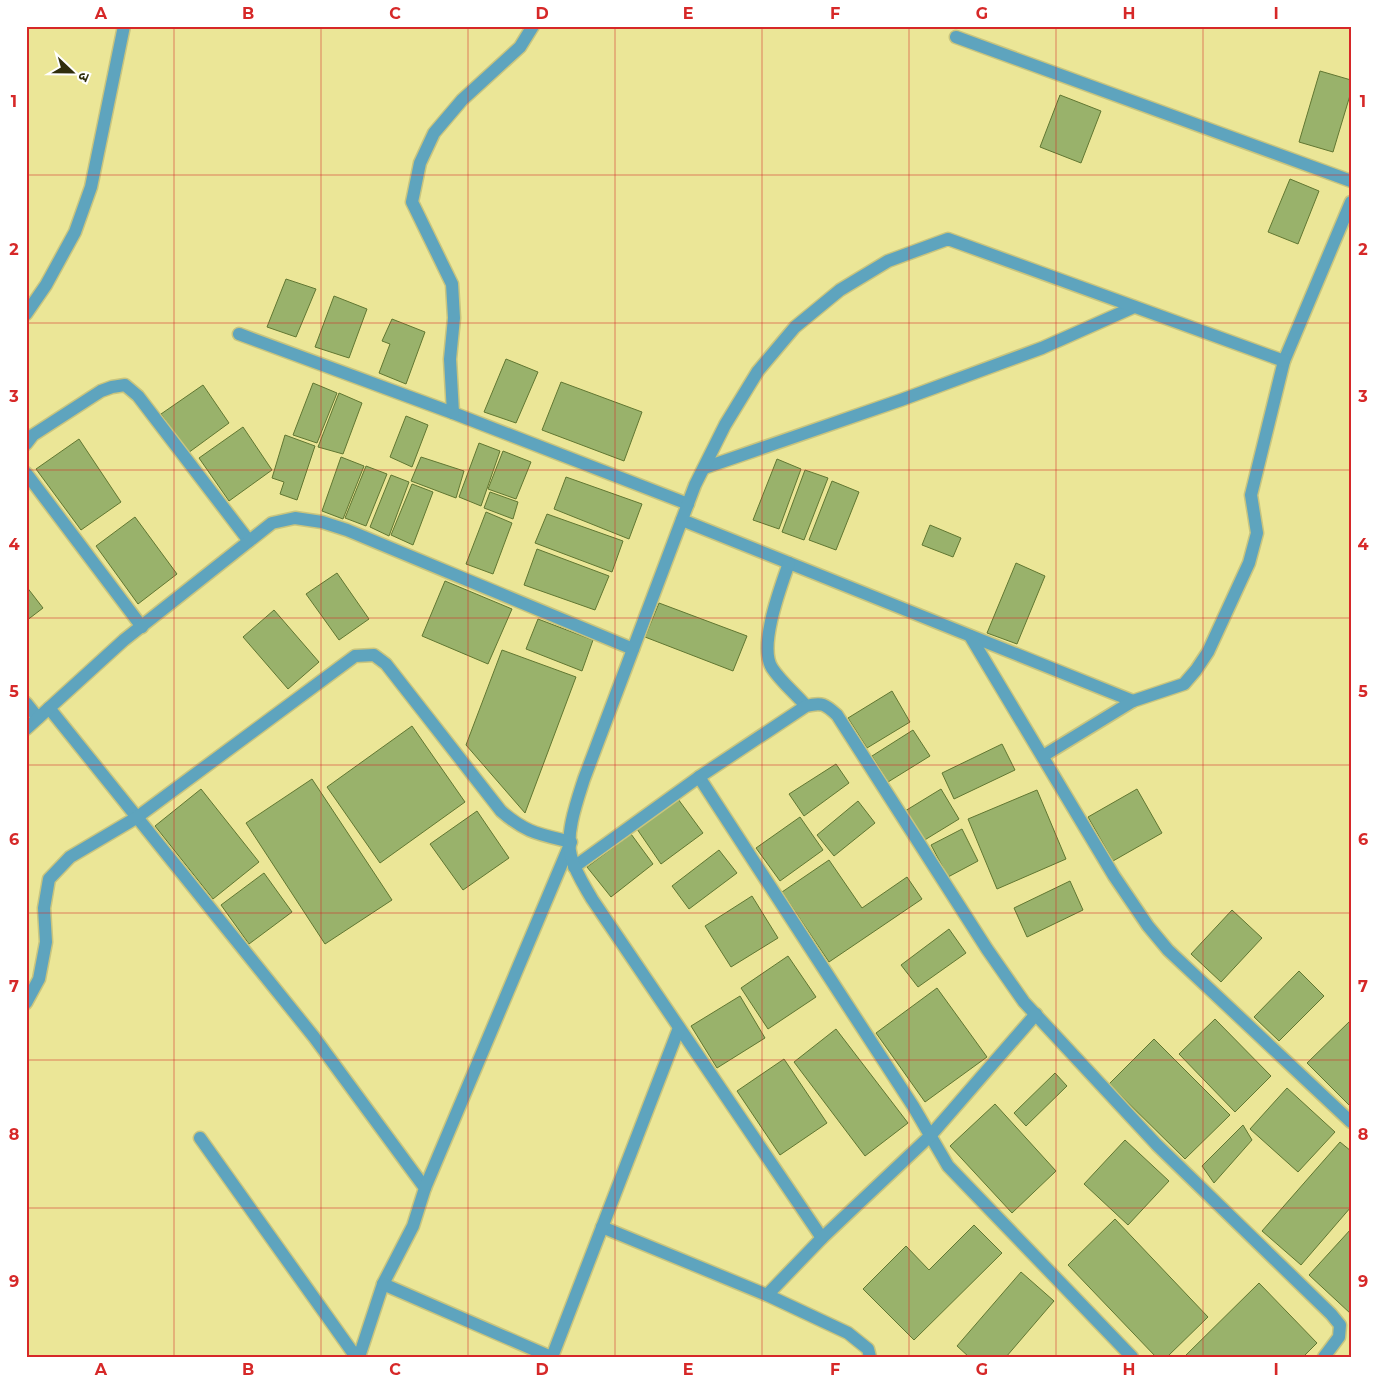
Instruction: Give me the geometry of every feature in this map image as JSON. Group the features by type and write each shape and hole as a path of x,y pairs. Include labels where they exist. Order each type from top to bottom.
{"street":[{"path":"26,314 46,286 75,232 91,187 124,26"},
{"path":"453,412 450,359 454,318 452,284 412,202 420,163 434,133 462,100 520,47 533,26"},
{"path":"956,38 1351,181"},
{"path":"1042,756 1133,701 1184,684 1208,652 1249,562 1257,533 1251,495 1284,361 1351,202"},
{"path":"822,1238 592,899 574,866 570,854 572,820 579,796 688,504 725,425 758,371 795,327 840,290 888,261 948,239 1284,361"},
{"path":"704,468 901,400 1042,348 1134,307"},
{"path":"239,334 453,412 688,504"},
{"path":"26,444 33,435 101,391 125,385 138,396 249,541"},
{"path":"26,473 142,626"},
{"path":"26,729 142,626 272,522 294,518 322,522 347,530 633,649"},
{"path":"682,520 1133,701"},
{"path":"789,563 770,622 768,649 771,667 806,706"},
{"path":"970,636 1114,876 1148,926 1168,950 1351,1122"},
{"path":"26,1003 39,979 46,942 44,908 49,879 70,857 136,818 355,656 374,655 386,664 501,811 516,824 531,832 570,842"},
{"path":"26,703 38,718"},
{"path":"574,866 699,777 806,706 818,703 828,706 837,715 987,950 1024,1002 1157,1145 1331,1314 1340,1325 1339,1338 1328,1355"},
{"path":"49,708 314,1037 425,1188"},
{"path":"699,777 913,1106 948,1166 1132,1357"},
{"path":"358,1357 383,1284 413,1226 425,1188 570,842"},
{"path":"767,1295 822,1238 930,1136 1036,1014"},
{"path":"383,1284 551,1357 679,1028"},
{"path":"200,1138 358,1357"},
{"path":"602,1227 767,1295 848,1333 868,1349 870,1357"}],"building":[{"path":"1320,71 1351,80 1351,92 1333,152 1299,142"},
{"path":"1060,95 1101,111 1081,163 1040,147"},
{"path":"1290,179 1319,191 1298,244 1268,232"},
{"path":"286,279 316,289 296,337 267,327"},
{"path":"334,296 367,309 349,358 315,347"},
{"path":"392,319 425,332 406,384 379,373 390,344 382,341"},
{"path":"506,359 538,372 516,423 484,412"},
{"path":"561,382 642,412 624,461 542,430"},
{"path":"313,383 337,393 317,443 293,435"},
{"path":"203,385 229,423 188,453 161,414"},
{"path":"339,393 362,403 343,454 318,447"},
{"path":"406,416 428,425 412,467 390,457"},
{"path":"243,427 272,470 229,501 199,458"},
{"path":"285,435 315,446 297,500 280,494 284,482 272,478"},
{"path":"79,439 121,502 81,530 36,469"},
{"path":"479,443 500,451 481,506 459,497"},
{"path":"503,451 531,462 516,499 488,489"},
{"path":"341,457 364,466 343,519 322,511"},
{"path":"421,457 464,471 456,498 411,481"},
{"path":"777,459 801,469 779,529 753,520"},
{"path":"366,466 387,474 366,526 345,518"},
{"path":"805,470 828,478 804,540 782,532"},
{"path":"391,475 409,482 389,536 370,527"},
{"path":"566,477 642,504 629,539 554,509"},
{"path":"832,481 859,492 836,550 809,540"},
{"path":"412,484 433,492 413,545 391,535"},
{"path":"490,492 518,502 513,519 484,508"},
{"path":"486,512 512,523 493,574 466,564"},
{"path":"547,514 623,541 612,572 535,543"},
{"path":"135,517 177,574 138,604 96,546"},
{"path":"930,525 961,538 953,557 922,545"},
{"path":"537,549 609,576 595,610 524,585"},
{"path":"1016,563 1045,576 1017,644 987,633"},
{"path":"337,573 369,619 339,640 306,594"},
{"path":"445,581 512,609 488,664 422,636"},
{"path":"26,586 43,608 26,621"},
{"path":"659,603 747,636 733,671 645,637"},
{"path":"274,610 319,662 288,689 243,637"},
{"path":"538,619 593,640 582,671 526,649"},
{"path":"502,650 576,677 525,813 466,745"},
{"path":"892,691 910,722 867,748 848,718"},
{"path":"412,726 465,802 380,863 327,787"},
{"path":"913,730 930,756 888,782 872,756"},
{"path":"1002,744 1015,770 954,799 942,773"},
{"path":"836,764 849,783 804,816 789,794"},
{"path":"312,779 392,900 325,944 246,823"},
{"path":"201,789 259,862 213,899 155,826"},
{"path":"941,789 959,819 923,841 905,811"},
{"path":"1137,789 1162,833 1113,861 1088,817"},
{"path":"1037,790 1066,859 997,889 968,819"},
{"path":"678,799 703,833 661,864 637,829"},
{"path":"858,801 875,823 834,856 817,835"},
{"path":"477,811 509,858 463,890 430,844"},
{"path":"800,817 823,850 780,881 756,848"},
{"path":"962,829 978,861 948,877 931,845"},
{"path":"631,834 653,864 611,897 587,867"},
{"path":"719,850 737,873 689,909 672,886"},
{"path":"829,860 862,908 907,877 922,899 829,962 782,892"},
{"path":"264,873 292,912 249,944 221,905"},
{"path":"1070,881 1083,910 1027,937 1014,908"},
{"path":"752,896 778,938 731,967 705,926"},
{"path":"1232,910 1262,938 1221,982 1191,954"},
{"path":"949,929 966,953 918,987 901,965"},
{"path":"788,956 816,997 768,1029 741,988"},
{"path":"1299,971 1324,996 1279,1041 1254,1017"},
{"path":"937,988 987,1057 925,1102 876,1033"},
{"path":"740,996 765,1038 717,1068 691,1026"},
{"path":"1215,1019 1271,1076 1235,1112 1179,1054"},
{"path":"1351,1020 1351,1107 1307,1063"},
{"path":"836,1029 908,1123 865,1156 794,1062"},
{"path":"1154,1039 1230,1115 1185,1159 1109,1084"},
{"path":"784,1059 827,1123 780,1155 737,1091"},
{"path":"1055,1073 1067,1086 1026,1126 1014,1113"},
{"path":"1287,1088 1335,1132 1298,1172 1250,1129"},
{"path":"995,1104 1056,1171 1012,1213 950,1146"},
{"path":"1243,1125 1252,1140 1214,1183 1202,1166"},
{"path":"1125,1140 1169,1181 1128,1225 1084,1184"},
{"path":"1340,1142 1351,1151 1351,1207 1301,1265 1262,1231"},
{"path":"1115,1219 1208,1317 1167,1357 1156,1357 1068,1265"},
{"path":"974,1225 1002,1253 914,1340 863,1289 906,1246 929,1270"},
{"path":"1351,1229 1351,1314 1309,1275"},
{"path":"1021,1272 1054,1301 1006,1357 969,1357 957,1346"},
{"path":"1259,1283 1317,1343 1303,1357 1184,1357"}]}
